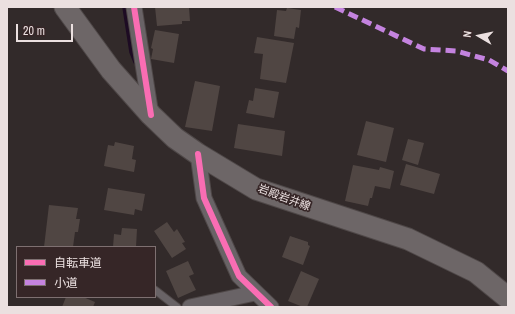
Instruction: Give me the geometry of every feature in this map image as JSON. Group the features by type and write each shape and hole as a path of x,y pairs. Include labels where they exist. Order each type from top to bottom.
{"main road":[{"name":"岩殿岩井線","path":"64,7 111,70 151,115 175,138 198,154 256,189 408,239 476,272 508,298"}],"street":[{"path":"134,7 151,115"},
{"path":"198,154 204,198 239,276 271,307"},
{"path":"190,307 255,293"}],"lane":[{"path":"156,291 177,307"}],"building":[{"path":"155,7 189,7 190,21 182,21 182,24 157,26"},
{"path":"287,8 301,10 299,28 296,27 294,39 274,36 277,10 286,11"},
{"path":"155,30 179,34 174,63 151,59 153,49 151,48"},
{"path":"257,37 294,43 286,83 260,79 263,54 254,53"},
{"path":"195,81 220,86 212,131 185,127"},
{"path":"255,88 279,92 274,118 246,113 249,100 253,101"},
{"path":"366,121 394,128 386,162 357,155"},
{"path":"238,124 285,131 282,156 234,148"},
{"path":"408,139 424,143 418,165 402,160"},
{"path":"115,142 134,146 132,159 136,160 134,172 104,166 108,145 114,146"},
{"path":"406,164 440,174 434,194 400,185"},
{"path":"353,165 379,170 380,167 394,171 390,189 375,186 368,206 345,201"},
{"path":"108,188 145,194 142,211 135,209 134,215 104,210"},
{"path":"49,205 78,208 76,219 80,219 78,232 75,232 73,246 44,246"},
{"path":"167,222 174,232 177,229 185,242 182,243 186,249 172,258 154,231"},
{"path":"122,228 137,229 136,246 113,246 114,234 121,235"},
{"path":"290,236 308,242 308,245 310,246 303,265 282,257"},
{"path":"188,261 194,274 189,276 196,290 178,298 166,271"},
{"path":"301,271 319,279 307,307 303,307 288,301"},
{"path":"66,298 85,298 95,302 93,307 62,307"}],"waterway":[{"path":"125,7 132,52 136,62"}],"marked path":[{"path":"335,7 424,49 456,51 489,60 508,71"}],"cycle path":[{"path":"134,7 151,115"},
{"path":"198,154 204,198 239,276 271,307"}]}
